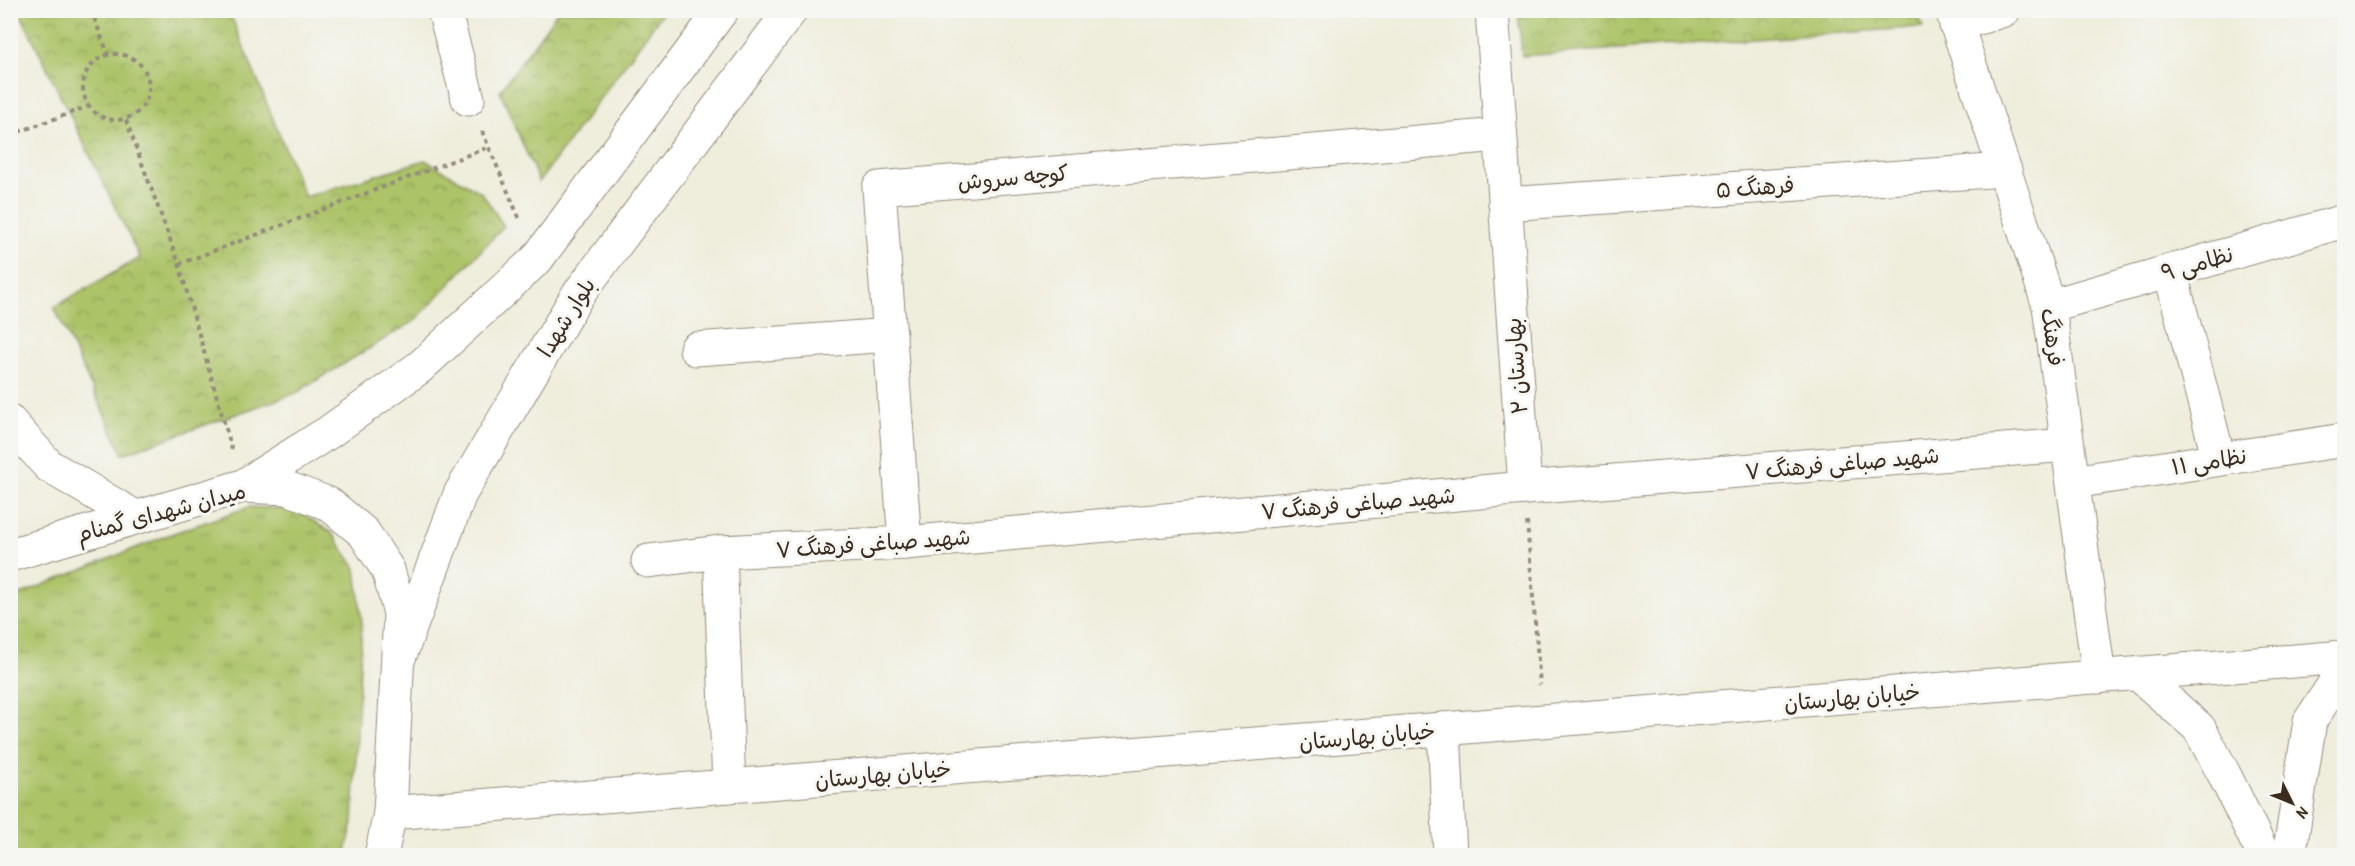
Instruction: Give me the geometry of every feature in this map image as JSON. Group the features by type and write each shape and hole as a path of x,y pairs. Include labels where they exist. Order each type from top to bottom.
{"street":[{"path":"444,10 468,99"},
{"path":"243,486 329,432 420,367 537,260 722,10"},
{"name":"بلوار شهدا","path":"399,658 460,494 577,296 791,10"},
{"name":"بهارستان ۲","path":"1491,10 1525,488"},
{"path":"1954,17 2004,10"},
{"name":"فرهنگ","path":"1954,17 2049,306 2099,677"},
{"name":"کوچه سروش","path":"905,543 879,188 1500,135"},
{"name":"فرهنگ ۵","path":"1504,204 2005,170"},
{"name":"نظامی ۹","path":"2049,306 2344,221"},
{"path":"2170,271 2219,459"},
{"path":"696,350 890,335"},
{"path":"10,422 49,466 135,517"},
{"name":"نظامی ۱۱","path":"2073,482 2344,440"},
{"name":"شهید صباغی فرهنگ ۷","path":"648,561 720,552 905,543 1525,488 2067,445"},
{"name":"میدان شهدای گمنام","path":"10,555 243,486 287,488 329,504 364,533 388,570 400,613 390,813 381,855"},
{"path":"720,552 729,786"},
{"name":"خیابان بهارستان","path":"390,813 2344,657"},
{"path":"2289,855 2310,721 2344,669"},
{"path":"2138,674 2199,728 2264,855"},
{"path":"1444,729 1450,855"}],"path":[{"path":"91,10 108,54"},
{"path":"108,54 128,56 144,69 150,89 143,108 126,120 105,120 87,107 81,85 90,66 108,54"},
{"path":"468,99 537,260"},
{"path":"10,135 87,107"},
{"path":"126,120 179,264 243,486"},
{"path":"179,264 489,147"},
{"path":"1525,488 1542,721"}],"green space":[{"path":"1916,10 1923,27 1522,56 1518,11"},
{"path":"19,11 229,11 305,197 425,160 482,193 504,226 416,320 296,393 123,454 54,307 140,258"},
{"path":"558,11 664,11 539,182 500,91"},
{"path":"249,507 295,509 332,533 356,568 362,623 353,823 345,855 11,855 11,598 171,534"}]}
